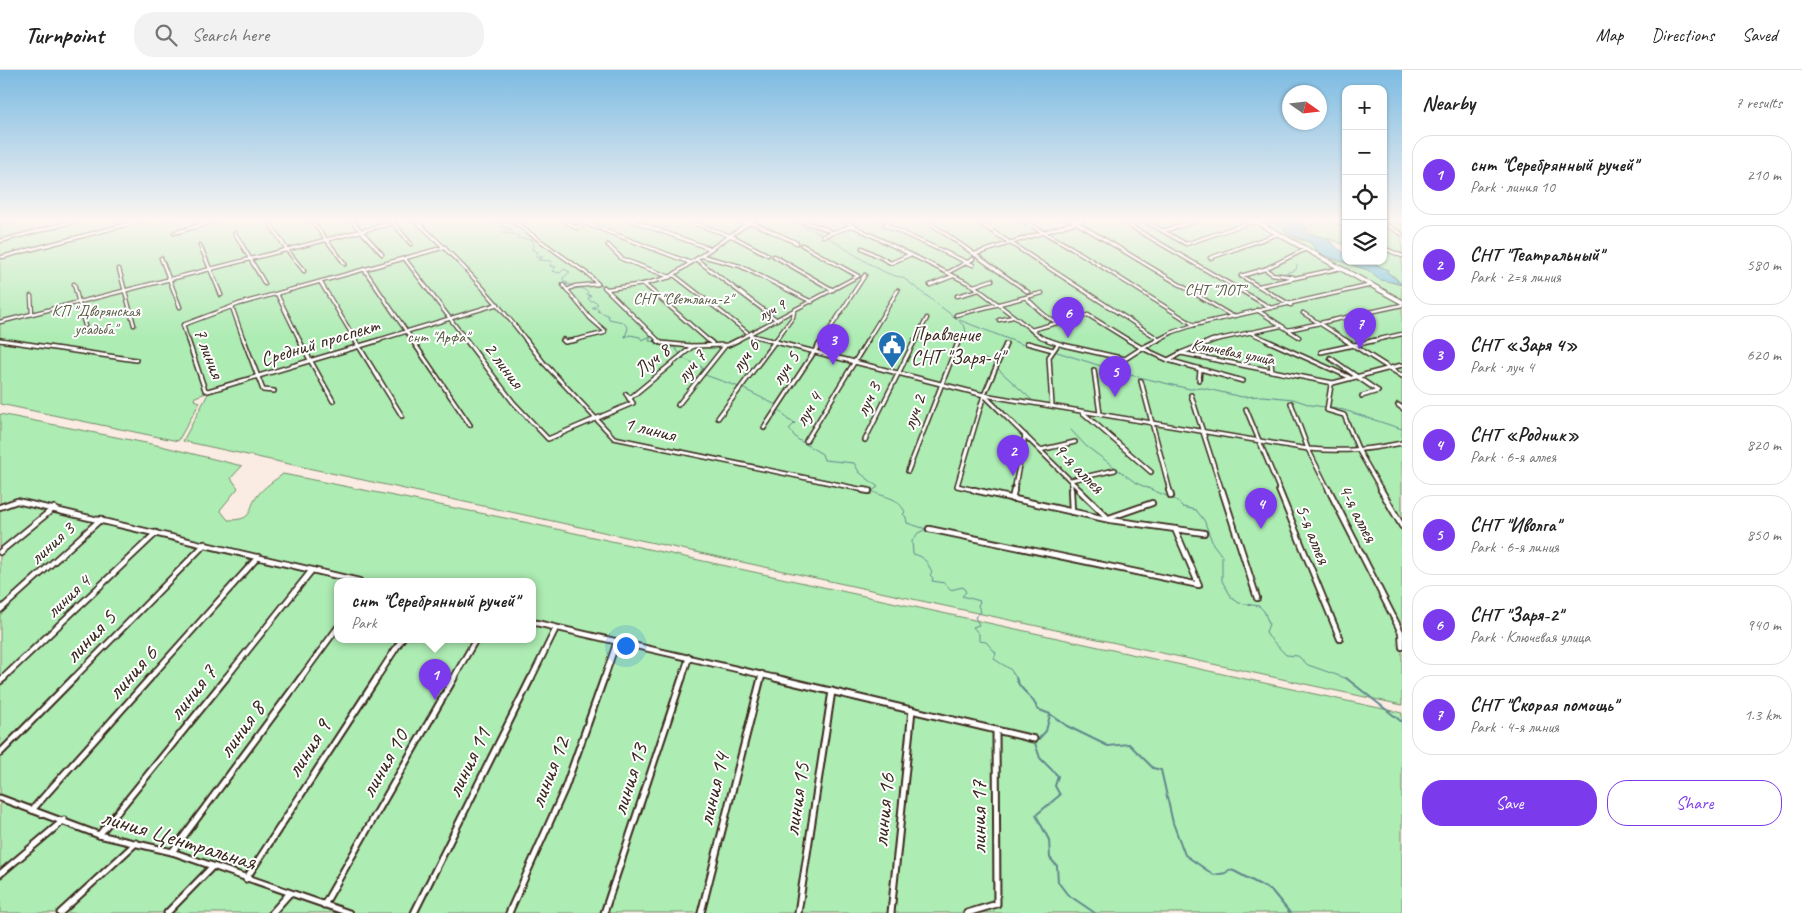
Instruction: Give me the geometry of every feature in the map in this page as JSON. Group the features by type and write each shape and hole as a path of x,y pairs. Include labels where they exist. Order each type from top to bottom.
{"street":[{"path":"161,259 180,307"},
{"path":"206,259 221,295"},
{"path":"0,322 248,259"},
{"path":"249,259 265,284"},
{"path":"295,259 304,271"},
{"path":"341,259 345,264"},
{"path":"274,391 263,390 232,307 404,259"},
{"name":"2 линия","path":"405,259 513,402 548,439"},
{"name":"1 линия","path":"456,259 498,304 543,362 595,420 614,438 869,492"},
{"path":"567,259 598,284 575,286 567,290"},
{"path":"623,259 670,277"},
{"path":"681,259 691,263"},
{"path":"713,259 745,269 812,302"},
{"path":"780,259 833,290"},
{"path":"828,259 858,276"},
{"path":"885,259 892,263 900,259"},
{"path":"918,259 974,286 1030,330 1058,344 1125,359 1157,338 1194,325 1257,310 1291,305 1372,285"},
{"path":"960,259 973,266"},
{"path":"947,273 973,259"},
{"path":"982,259 1028,292"},
{"path":"1036,259 1157,338"},
{"path":"1090,259 1194,325"},
{"path":"1138,259 1232,316"},
{"path":"1188,259 1271,308"},
{"path":"1242,276 1265,269 1285,259"},
{"path":"1325,259 1402,304"},
{"path":"644,284 670,277 697,260 777,320"},
{"path":"1259,286 1341,268"},
{"path":"119,269 134,325"},
{"path":"364,269 470,425"},
{"path":"1265,269 1280,276 1298,278"},
{"path":"674,275 749,333 814,352 984,395 1308,449 1341,452 1360,451 1402,443"},
{"name":"луч 5","path":"764,428 865,275"},
{"name":"луч 9","path":"644,284 605,288 661,343 692,346 725,346 812,302 858,276"},
{"path":"930,285 954,276"},
{"path":"1242,276 1291,305"},
{"path":"1279,282 1282,278 1280,276"},
{"path":"974,286 992,280"},
{"path":"320,283 361,346 402,416"},
{"path":"74,284 85,326"},
{"path":"644,284 712,343"},
{"path":"563,285 590,318 605,331 604,333 565,342 563,340"},
{"name":"луч 4","path":"806,441 898,290"},
{"path":"956,296 980,290"},
{"path":"956,315 1042,293"},
{"path":"277,294 310,361 333,401"},
{"path":"31,296 32,314"},
{"path":"1026,298 1046,316 1058,322"},
{"name":"Средний проспект","path":"208,391 498,304"},
{"path":"1288,330 1402,304"},
{"name":"7 линия","path":"208,391 205,390 183,325 232,307"},
{"path":"1257,310 1299,337"},
{"name":"луч 6","path":"718,418 774,341 794,317 794,311"},
{"path":"1303,312 1402,376"},
{"name":"Ключевая улица","path":"1030,330 1088,315 1142,348 1168,360 1181,353 1333,383"},
{"path":"998,320 1013,317"},
{"name":"луч 3","path":"865,440 897,373 927,318"},
{"path":"1181,353 1206,342 1281,326"},
{"path":"1249,332 1350,378"},
{"path":"1321,352 1402,334"},
{"name":"луч 2","path":"908,471 940,384 958,340 962,337"},
{"path":"0,340 136,360"},
{"path":"1027,343 1052,351"},
{"path":"1006,344 984,395 957,486 1072,512 1204,533"},
{"path":"1052,406 1048,360 1058,344"},
{"name":"Луч 8","path":"629,398 692,346"},
{"name":"луч 7","path":"678,405 725,346"},
{"path":"1270,354 1272,371"},
{"path":"1330,358 1378,392 1362,396"},
{"path":"1168,360 1243,381"},
{"path":"1402,365 1333,383 1327,407 1327,410 1344,415 1360,451 1402,526"},
{"path":"1094,370 1100,414"},
{"path":"1199,380 1200,370"},
{"path":"1141,381 1171,496"},
{"path":"548,439 633,403 626,394"},
{"path":"1191,394 1258,598"},
{"name":"9-я аллея","path":"984,395 1110,519"},
{"name":"4-я аллея","path":"1290,402 1308,449 1401,632 1402,647"},
{"name":"5-я аллея","path":"1246,409 1340,639"},
{"path":"1080,411 1152,472"},
{"path":"1012,499 1025,435"},
{"path":"1040,450 1075,442"},
{"path":"1072,512 1071,480 1115,470"},
{"path":"0,508 17,501 54,508 346,578"},
{"path":"1110,519 1152,503"},
{"path":"0,552 54,508"},
{"name":"линия 3","path":"0,610 101,519"},
{"path":"929,529 1199,585 1175,529"},
{"name":"линия 4","path":"0,681 157,533"},
{"name":"линия 5","path":"0,753 204,544"},
{"name":"линия 6","path":"32,810 258,557"},
{"name":"линия 7","path":"100,835 312,570"},
{"path":"536,623 762,674 1034,739"},
{"name":"линия 11","path":"414,913 556,628"},
{"name":"линия 8","path":"172,852 334,632"},
{"name":"линия 12","path":"509,913 565,788 618,641"},
{"name":"линия 9","path":"246,879 399,643"},
{"name":"линия 10","path":"324,905 474,643"},
{"name":"линия 13","path":"604,913 689,657"},
{"name":"линия 14","path":"701,913 762,674"},
{"name":"линия 15","path":"798,913 832,691"},
{"name":"линия 16","path":"891,913 912,710"},
{"name":"линия 17","path":"967,913 996,904 996,730"},
{"name":"линия Центральная","path":"0,798 64,820 100,835 172,852 348,913"},
{"path":"0,874 64,820"},
{"path":"60,913 136,843"},
{"path":"167,913 212,867"},
{"path":"272,913 289,894"}],"green space":[{"path":"0,259 1326,259 1329,261 1329,259 1333,259 1342,262 1342,265 1352,265 1368,270 1377,278 1401,285 1395,277 1386,272 1388,270 1377,265 1387,265 1387,259 1402,259 1402,705 183,441 209,392 195,397 194,400 200,402 178,441 0,404"},
{"path":"0,414 161,446 242,466 231,478 238,488 220,510 228,520 237,520 247,516 260,492 283,474 510,519 1402,713 1402,913 0,913"}],"water":[{"path":"1353,265 1377,265 1388,270 1387,272 1402,284 1381,280 1368,270"}],"waterway":[{"path":"539,259 552,261 550,266 556,267 552,271 560,273 564,269 570,272 563,278 564,282 568,283 565,285 570,284 572,286"},
{"path":"863,259 884,272 902,277 957,319 1021,344 1043,349"},
{"path":"1282,274 1296,270 1297,265"},
{"path":"573,289 581,288 588,292 586,294 591,296 588,298 590,301 595,301 598,304 592,308 598,308 599,310 597,311 608,315 609,319 623,322 628,328 625,337 630,335 640,337 642,340 651,336 649,341 659,342 656,344 662,345 663,348 674,347 680,354 678,356"},
{"path":"959,321 965,327 966,335"},
{"path":"1054,351 1126,374 1190,389 1203,388 1242,397 1263,396 1293,399 1311,405 1344,410 1402,429"},
{"path":"682,358 702,367 702,373"},
{"path":"984,358 994,364"},
{"path":"997,368 1034,402"},
{"path":"705,375 739,387"},
{"path":"744,389 776,405"},
{"path":"779,409 788,420 795,423 789,429 797,439 822,454 824,460 854,463 859,472 878,487 872,491 898,503 905,512 903,514 906,517 907,523 926,529 918,533 912,541 913,554 920,556 927,562 932,572 930,575 933,578 932,581 945,583 950,590 963,587 966,592 962,596 980,601 978,606 981,612 975,617 979,625 973,627 979,634 979,641 986,642 996,653 994,659 1010,669 1017,679"},
{"path":"1071,430 1086,446 1136,483 1176,500 1183,507 1196,510 1204,520 1213,544 1222,556 1222,581 1232,598 1239,603 1259,606 1264,611 1269,624 1266,632 1286,655 1298,656 1308,665 1347,679"},
{"path":"1016,678 1020,686 1036,704 1037,709 1050,714 1067,726 1108,746 1129,744 1153,768 1161,770 1173,823 1185,855 1214,875 1226,873 1229,870 1234,871 1272,891 1290,913"},
{"path":"1347,679 1402,722"},
{"path":"1050,715 1046,731 1035,743 1040,758 1058,776 1055,786 1060,795 1036,815 1049,840 1050,858 1057,866 1058,882 1067,894 1095,913"}],"place":[{"name":"СНТ \"Заря-2\"","path":"1068,338"},
{"name":"СНТ \"Скорая помощь\"","path":"1360,349"},
{"name":"СНТ «Заря 4»","path":"833,365"},
{"name":"Правление СНТ \"Заря-4\"","path":"892,369"},
{"name":"СНТ \"Иволга\"","path":"1115,397"},
{"name":"СНТ \"Театральный\"","path":"1013,476"},
{"name":"СНТ «Родник»","path":"1261,529"},
{"name":"снт \"Серебрянный ручей\"","path":"435,700"}],"park label":[{"name":"СНТ \"ЛОТ\"","path":"1215,290"},
{"name":"СНТ \"Светлана-2\"","path":"683,299"},
{"name":"КП \"Дворянская усадьба\"","path":"96,320"},
{"name":"снт \"Арфа\"","path":"438,337"}]}
